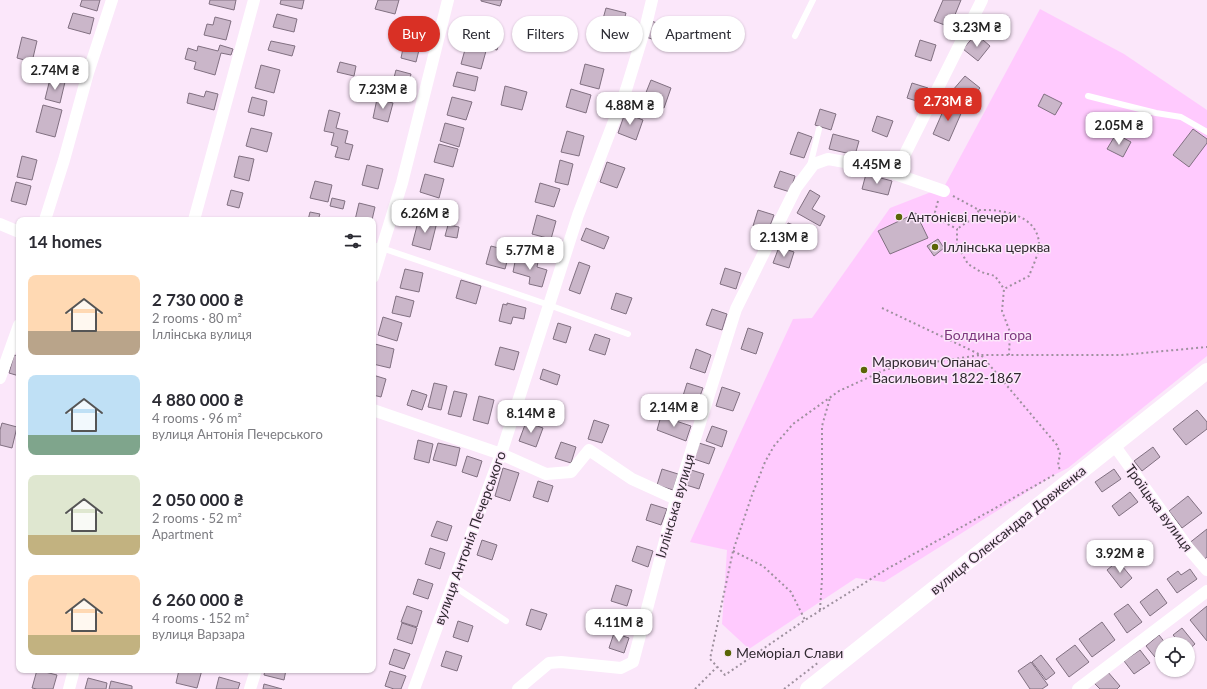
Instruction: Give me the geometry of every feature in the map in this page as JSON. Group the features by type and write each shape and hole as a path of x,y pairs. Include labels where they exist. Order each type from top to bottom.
{"main road":[{"name":"вулиця Олександра Довженка","path":"808,689 1207,371"}],"street":[{"path":"46,217 64,160 88,74 112,0"},
{"path":"195,217 254,0"},
{"path":"376,258 378,246 402,183 448,0"},
{"name":"вулиця Антонія Печерського","path":"414,689 501,454 578,215 626,90 652,0"},
{"path":"895,174 982,0"},
{"name":"Іллінська вулиця","path":"518,689 548,663 560,662 621,668 633,662 676,499 736,309 796,188 814,164 828,159 868,166 944,191"},
{"path":"0,224 16,231"},
{"path":"0,378 16,333"},
{"path":"376,411 501,454 546,474 571,472 589,450 632,479 676,499"},
{"name":"Троїцька вулиця","path":"1114,445 1189,549 1207,570"},
{"path":"1078,689 1207,591"},
{"path":"69,689 73,673"},
{"path":"250,689 255,673"}],"lane":[{"path":"795,36 813,0"},
{"path":"1088,96 1156,113 1180,117 1207,132"},
{"path":"808,172 819,129"},
{"path":"378,246 628,334"},
{"path":"452,585 506,621"}],"path":[{"path":"944,191 979,210 990,209 1020,216 1036,229 1040,245 1029,276 1004,289"},
{"path":"956,229 975,217 979,210"},
{"path":"935,212 938,219 956,229"},
{"path":"956,229 957,245 968,264 981,272 995,276 1004,289 1002,311 1010,332 1009,355"},
{"path":"882,308 981,355 1057,445 1060,454 1058,465 1061,473"},
{"path":"1054,475 887,569 805,620 725,675 710,659 733,551 765,462 774,446 793,424 839,391 887,369 981,355 1122,355 1201,349 1207,347"},
{"path":"820,611 822,579 822,426 830,397"},
{"path":"733,551 763,566 791,592 805,620"},
{"path":"695,689 717,667"}],"green space":[{"name":"Болдина гора","path":"1040,9 1124,54 1207,110 1207,356 1068,468 1054,475 884,582 856,578 749,649 722,624 727,550 690,542 793,319 812,318 890,208 944,187"}],"building":[{"path":"82,0 100,0 97,11 80,6"},
{"path":"210,0 236,0 234,10 209,4"},
{"path":"281,0 304,0 302,9 280,4"},
{"path":"378,0 399,0 395,14 375,9"},
{"path":"481,0 502,0 500,6"},
{"path":"943,0 961,0 950,27 934,21"},
{"path":"606,8 626,13 625,16 604,16"},
{"path":"73,13 94,18 90,34 68,28"},
{"path":"277,14 297,19 294,32 273,27"},
{"path":"215,17 231,21 226,40 204,35 207,24 213,25"},
{"path":"651,21 651,39 646,37"},
{"path":"976,34 990,46 978,61 963,49"},
{"path":"22,37 37,41 32,62 17,58"},
{"path":"920,40 936,45 931,61 915,56"},
{"path":"271,41 295,46 292,56 268,50"},
{"path":"220,45 233,49 231,55 221,53 215,75 194,69 196,62 185,59 188,48 197,51 198,46 218,51"},
{"path":"402,52 418,52 416,62 401,58"},
{"path":"464,52 486,52 481,69 461,64"},
{"path":"340,62 356,66 354,76 337,72"},
{"path":"585,64 604,69 599,89 580,84"},
{"path":"261,65 280,70 274,93 255,88"},
{"path":"396,70 411,74 407,93 391,89"},
{"path":"457,72 478,77 475,91 453,86"},
{"path":"965,76 980,88 967,103 952,91"},
{"path":"50,79 65,82 60,103 45,99"},
{"path":"651,80 671,88 664,108 643,100"},
{"path":"912,83 928,88 923,103 907,98"},
{"path":"505,86 527,92 522,110 501,105"},
{"path":"571,89 591,95 586,113 566,107"},
{"path":"206,91 218,94 214,110 187,103 189,93 204,97"},
{"path":"1044,94 1062,103 1055,115 1038,106"},
{"path":"252,97 267,101 264,116 248,112"},
{"path":"452,97 472,102 466,120 447,115"},
{"path":"377,99 393,103 388,122 373,118"},
{"path":"947,102 963,109 949,141 933,134"},
{"path":"43,105 62,110 55,137 36,132"},
{"path":"820,109 836,114 831,130 815,125"},
{"path":"329,110 340,113 336,128 348,131 345,143 353,145 349,160 335,157 338,147 331,145 334,133 324,131"},
{"path":"625,113 643,120 636,140 618,133"},
{"path":"877,116 893,121 887,137 872,131"},
{"path":"445,123 464,128 459,147 440,141"},
{"path":"251,128 272,133 267,152 246,146"},
{"path":"1193,129 1207,139 1207,143 1189,167 1173,155"},
{"path":"567,131 584,136 579,156 561,152"},
{"path":"798,132 812,137 804,158 790,154"},
{"path":"833,134 859,141 855,155 829,149"},
{"path":"1116,134 1131,142 1123,157 1107,149"},
{"path":"439,144 458,149 453,167 434,162"},
{"path":"22,156 37,160 32,180 17,177"},
{"path":"239,156 254,159 249,181 234,177"},
{"path":"560,160 573,164 568,185 555,182"},
{"path":"607,162 625,168 617,188 600,182"},
{"path":"367,165 383,169 378,189 362,185"},
{"path":"780,171 795,176 790,192 774,187"},
{"path":"425,174 444,179 439,198 420,192"},
{"path":"866,174 892,181 888,195 862,189"},
{"path":"315,181 332,185 328,202 310,198"},
{"path":"16,182 31,186 26,205 11,201"},
{"path":"540,183 560,189 554,207 535,202"},
{"path":"231,190 243,193 239,208 227,205"},
{"path":"810,190 820,196 812,209 825,216 820,226 797,213"},
{"path":"332,198 345,201 343,209 330,206"},
{"path":"359,203 375,207 373,217 356,217"},
{"path":"758,210 774,215 768,231 753,226"},
{"path":"310,212 320,214 319,217 309,217"},
{"path":"916,213 928,238 890,254 878,231"},
{"path":"537,215 556,221 551,239 532,234"},
{"path":"419,218 437,222 430,250 412,245"},
{"path":"788,223 804,229 798,244 783,239"},
{"path":"448,225 459,227 457,238 445,236"},
{"path":"586,228 609,237 604,249 581,240"},
{"name":"Іллінська церква","path":"938,239 944,248 934,256 927,246"},
{"path":"491,246 510,251 505,269 486,264"},
{"path":"779,247 794,252 789,268 773,263"},
{"path":"516,257 538,262 537,267 547,270 542,287 529,284 530,277 513,272"},
{"path":"579,262 590,266 580,294 569,290"},
{"path":"725,268 741,273 736,289 720,284"},
{"path":"405,269 423,273 419,292 400,288"},
{"path":"461,280 481,286 476,304 456,298"},
{"path":"616,293 632,298 626,314 611,309"},
{"path":"396,296 414,301 410,317 392,313"},
{"path":"507,303 526,308 524,319 513,317 511,324 499,321 503,304 507,305"},
{"path":"712,309 727,314 722,330 706,325"},
{"path":"383,317 402,323 397,341 378,335"},
{"path":"558,323 571,327 566,343 553,339"},
{"path":"748,328 763,333 756,354 741,349"},
{"path":"595,334 610,339 605,355 589,350"},
{"path":"376,344 394,349 390,368 376,365"},
{"path":"500,347 519,352 514,370 495,365"},
{"path":"696,349 711,355 705,373 690,368"},
{"path":"14,355 16,355 16,375 9,373"},
{"path":"543,369 560,375 557,385 540,379"},
{"path":"376,376 386,379 381,397 376,396"},
{"path":"434,383 447,386 441,410 428,407"},
{"path":"687,383 703,388 697,404 682,399"},
{"path":"722,387 740,393 733,411 716,406"},
{"path":"412,390 427,395 422,410 407,405"},
{"path":"454,391 467,394 461,417 448,414"},
{"path":"479,396 494,400 488,424 473,420"},
{"path":"1197,410 1207,422 1207,429 1186,445 1173,429"},
{"path":"661,416 691,426 686,441 657,430"},
{"path":"594,420 609,425 602,443 588,439"},
{"path":"526,422 543,428 536,447 519,441"},
{"path":"2,423 16,427 12,448 0,445 0,430"},
{"path":"712,426 727,431 722,447 706,441"},
{"path":"418,440 433,444 429,463 414,459"},
{"path":"561,442 576,447 571,463 555,458"},
{"path":"438,443 460,448 456,466 433,460"},
{"path":"699,443 715,448 709,464 694,459"},
{"path":"1153,447 1160,457 1142,471 1134,461"},
{"path":"467,456 482,461 477,477 462,472"},
{"path":"503,468 519,473 510,501 495,496"},
{"path":"662,469 678,474 673,490 657,485"},
{"path":"688,469 704,474 699,489 683,484"},
{"path":"1114,469 1121,479 1102,492 1095,482"},
{"path":"538,481 553,486 548,502 533,497"},
{"path":"1130,492 1138,502 1119,516 1112,506"},
{"path":"1188,496 1202,513 1182,528 1169,511"},
{"path":"651,504 667,509 661,525 646,520"},
{"path":"437,521 452,526 447,541 431,536"},
{"path":"1207,529 1207,557 1202,561 1188,544"},
{"path":"482,540 497,545 492,560 477,555"},
{"path":"637,546 653,551 648,567 632,561"},
{"path":"430,548 445,553 440,569 425,564"},
{"path":"1118,561 1132,578 1121,588 1107,570"},
{"path":"1190,569 1197,579 1177,593 1167,579 1178,571 1181,575"},
{"path":"418,579 433,584 428,599 413,594"},
{"path":"616,585 632,590 627,606 611,601"},
{"path":"1157,589 1167,603 1150,616 1140,602"},
{"path":"1128,604 1142,622 1127,633 1114,614"},
{"path":"407,606 422,611 417,627 401,622"},
{"path":"1207,606 1207,641 1190,620"},
{"path":"531,609 547,614 541,630 526,625"},
{"path":"621,610 636,615 631,631 615,626"},
{"path":"458,621 473,626 468,642 453,637"},
{"path":"1102,622 1115,640 1092,657 1079,639"},
{"path":"402,623 417,628 412,644 397,639"},
{"path":"1182,628 1189,637 1175,637 1173,635"},
{"path":"614,633 629,638 624,653 609,648"},
{"path":"1155,638 1155,657 1146,646"},
{"path":"1075,645 1089,662 1069,677 1056,659"},
{"path":"394,649 410,654 404,669 389,664"},
{"path":"1140,650 1150,663 1134,674 1124,661"},
{"path":"446,651 462,656 457,671 441,666"},
{"path":"1041,655 1055,673 1046,680 1032,662"},
{"path":"1031,662 1048,685 1042,689 1030,689 1018,671"},
{"path":"390,671 406,676 401,689 394,689 385,686"},
{"path":"1107,671 1120,686 1117,689 1100,689 1094,683"},
{"path":"36,673 49,673 57,675 53,689 32,688"},
{"path":"178,673 201,673 197,688 176,683"},
{"path":"264,673 285,673 284,680 264,675"},
{"path":"219,677 240,683 238,689 216,689"},
{"path":"88,678 107,683 106,689 85,689"},
{"path":"111,681 132,686 132,689 109,689"},
{"path":"264,684 282,689 263,689"}],"place":[{"name":"Антонієві печери","path":"899,217"},
{"name":"Іллінська церква","path":"935,247"},
{"name":"Маркович Опанас Васильович 1822-1867","path":"864,370"},
{"name":"Меморіал Слави","path":"728,653"}]}
